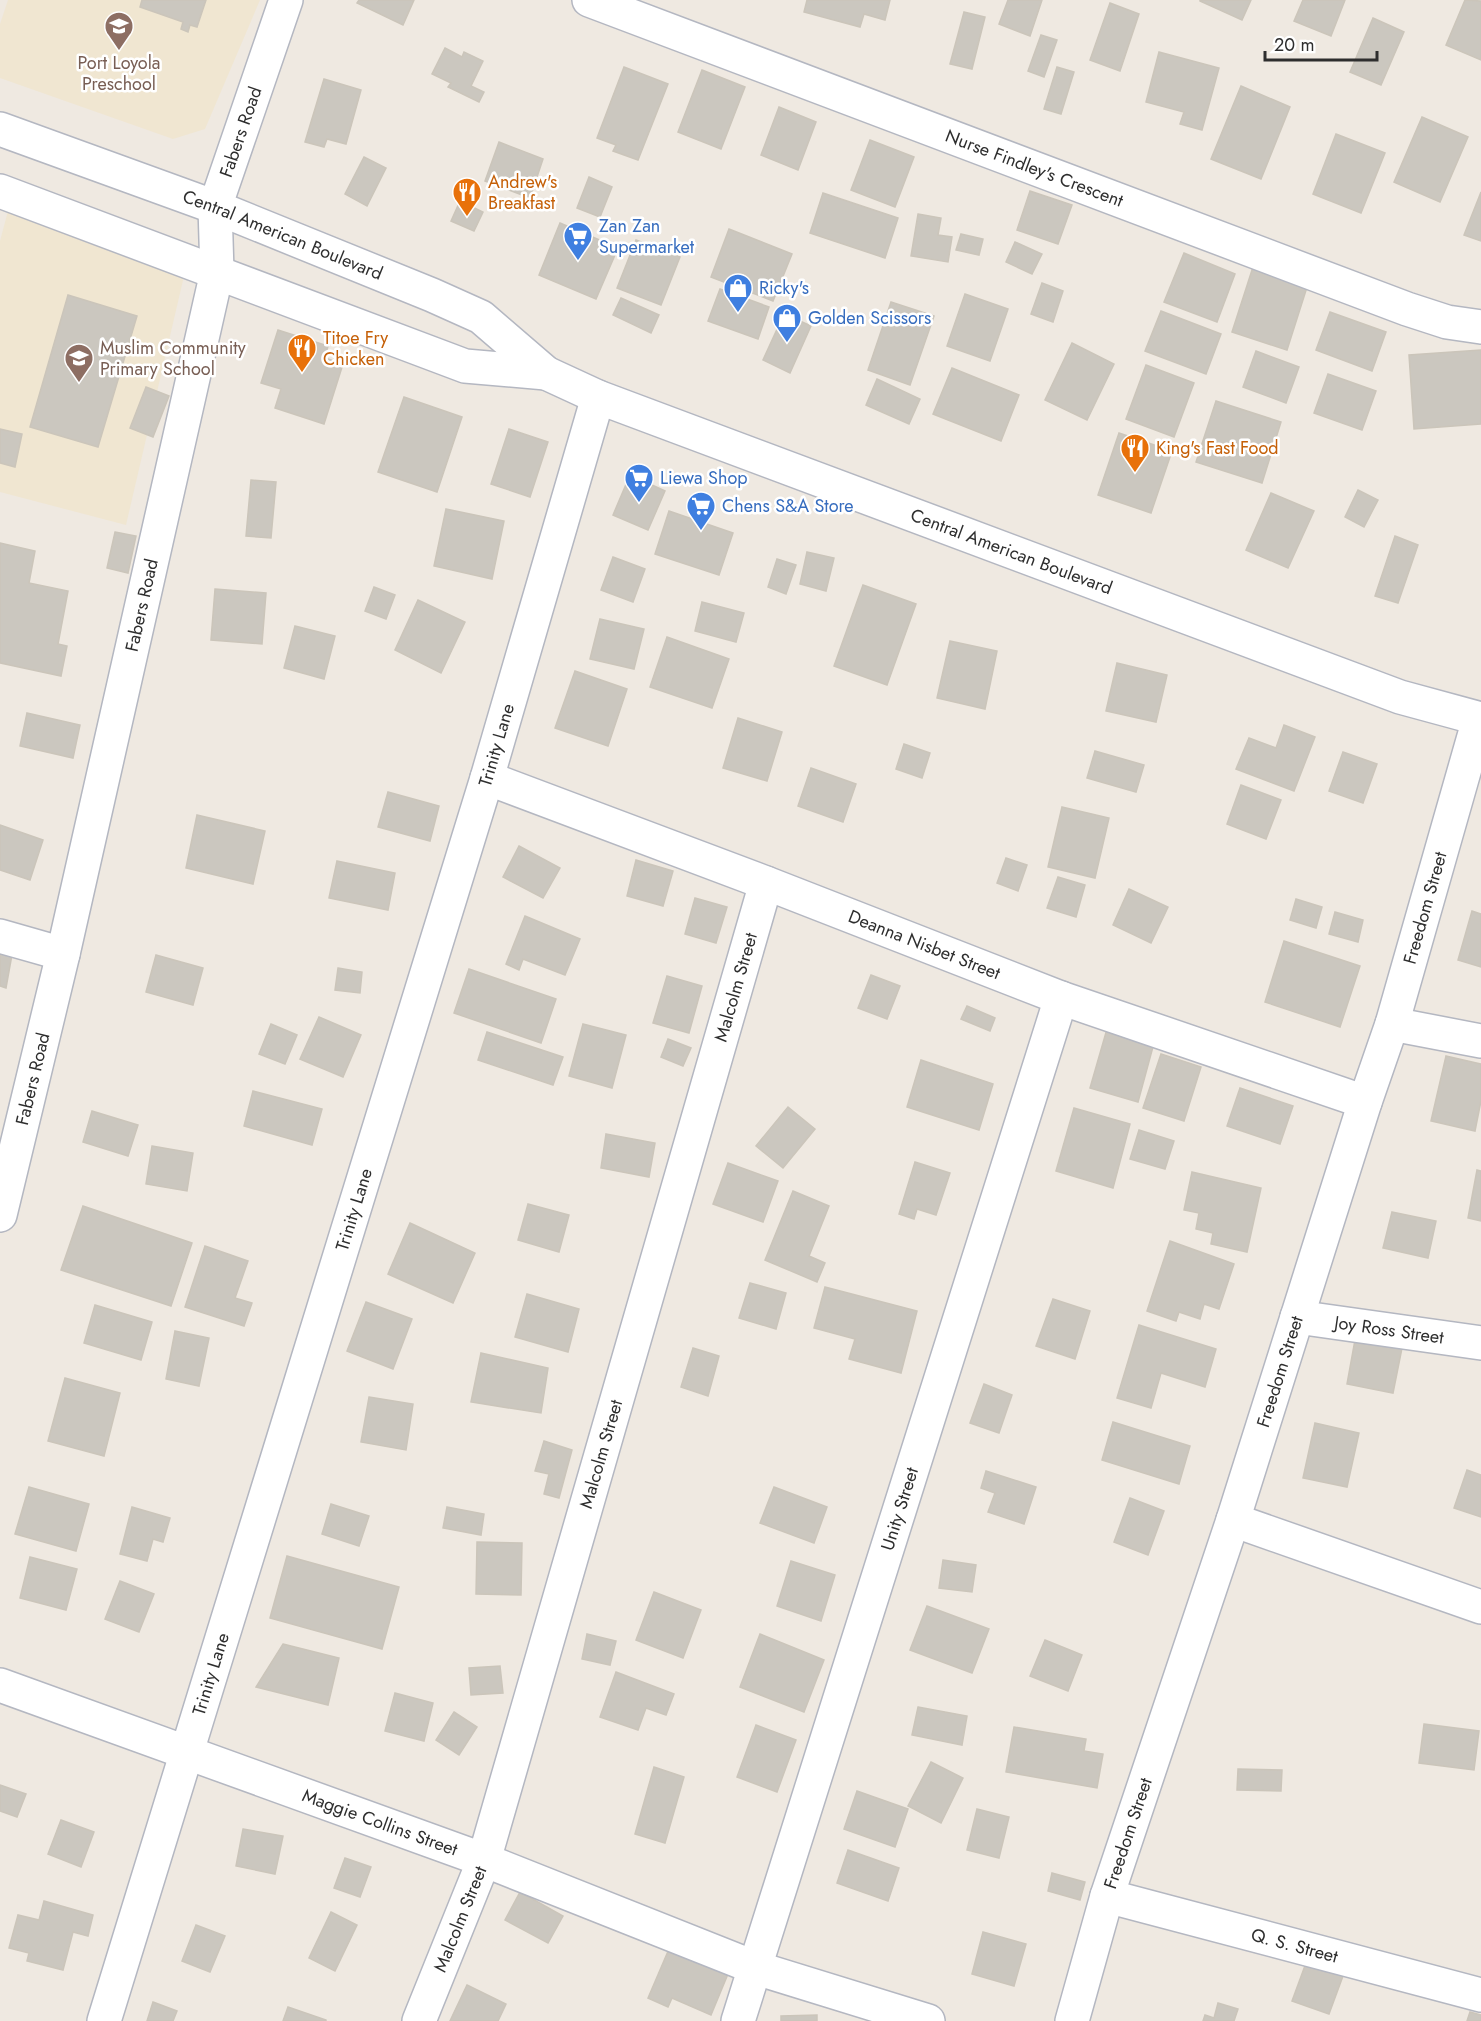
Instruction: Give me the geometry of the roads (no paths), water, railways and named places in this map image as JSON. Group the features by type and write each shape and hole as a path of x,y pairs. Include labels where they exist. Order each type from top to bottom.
{"street":[{"name":"Fabers Road","path":"0,1215 63,954 217,272 215,207 286,0"},
{"name":"Nurse Findley's Crescent","path":"589,0 1407,309 1447,322 1481,327"},
{"name":"Central American Boulevard","path":"0,129 215,207 481,317 546,372 598,397 1400,697 1480,719"},
{"name":"Central American Boulevard","path":"0,191 465,366 546,372"},
{"name":"Trinity Lane","path":"104,2021 487,778 598,397"},
{"name":"Freedom Street","path":"1071,2021 1107,1896 1233,1520 1365,1102 1392,1024 1480,719"},
{"name":"Deanna Nisbet Street","path":"487,778 766,883 1061,998 1365,1102"},
{"name":"Malcolm Street","path":"419,2021 484,1860 766,883"},
{"path":"0,936 63,954"},
{"name":"Unity Street","path":"738,2021 1061,998"},
{"path":"1392,1024 1481,1041"},
{"name":"Joy Ross Street","path":"1297,1317 1481,1343"},
{"path":"1233,1520 1481,1607"},
{"name":"Maggie Collins Street","path":"0,1684 484,1860 756,1968 928,2021"},
{"name":"Q. S. Street","path":"1107,1896 1481,1995"}],"place":[{"name":"Port Loyola Preschool","path":"119,52"},
{"name":"Andrew's Breakfast","path":"467,218"},
{"name":"Zan Zan Supermarket","path":"578,262"},
{"name":"Ricky's","path":"738,314"},
{"name":"Golden Scissors","path":"787,344"},
{"name":"Titoe Fry Chicken","path":"302,374"},
{"name":"Muslim Community Primary School","path":"79,384"},
{"name":"King's Fast Food","path":"1135,474"},
{"name":"Liewa Shop","path":"639,504"},
{"name":"Chens S&A Store","path":"701,532"}]}
